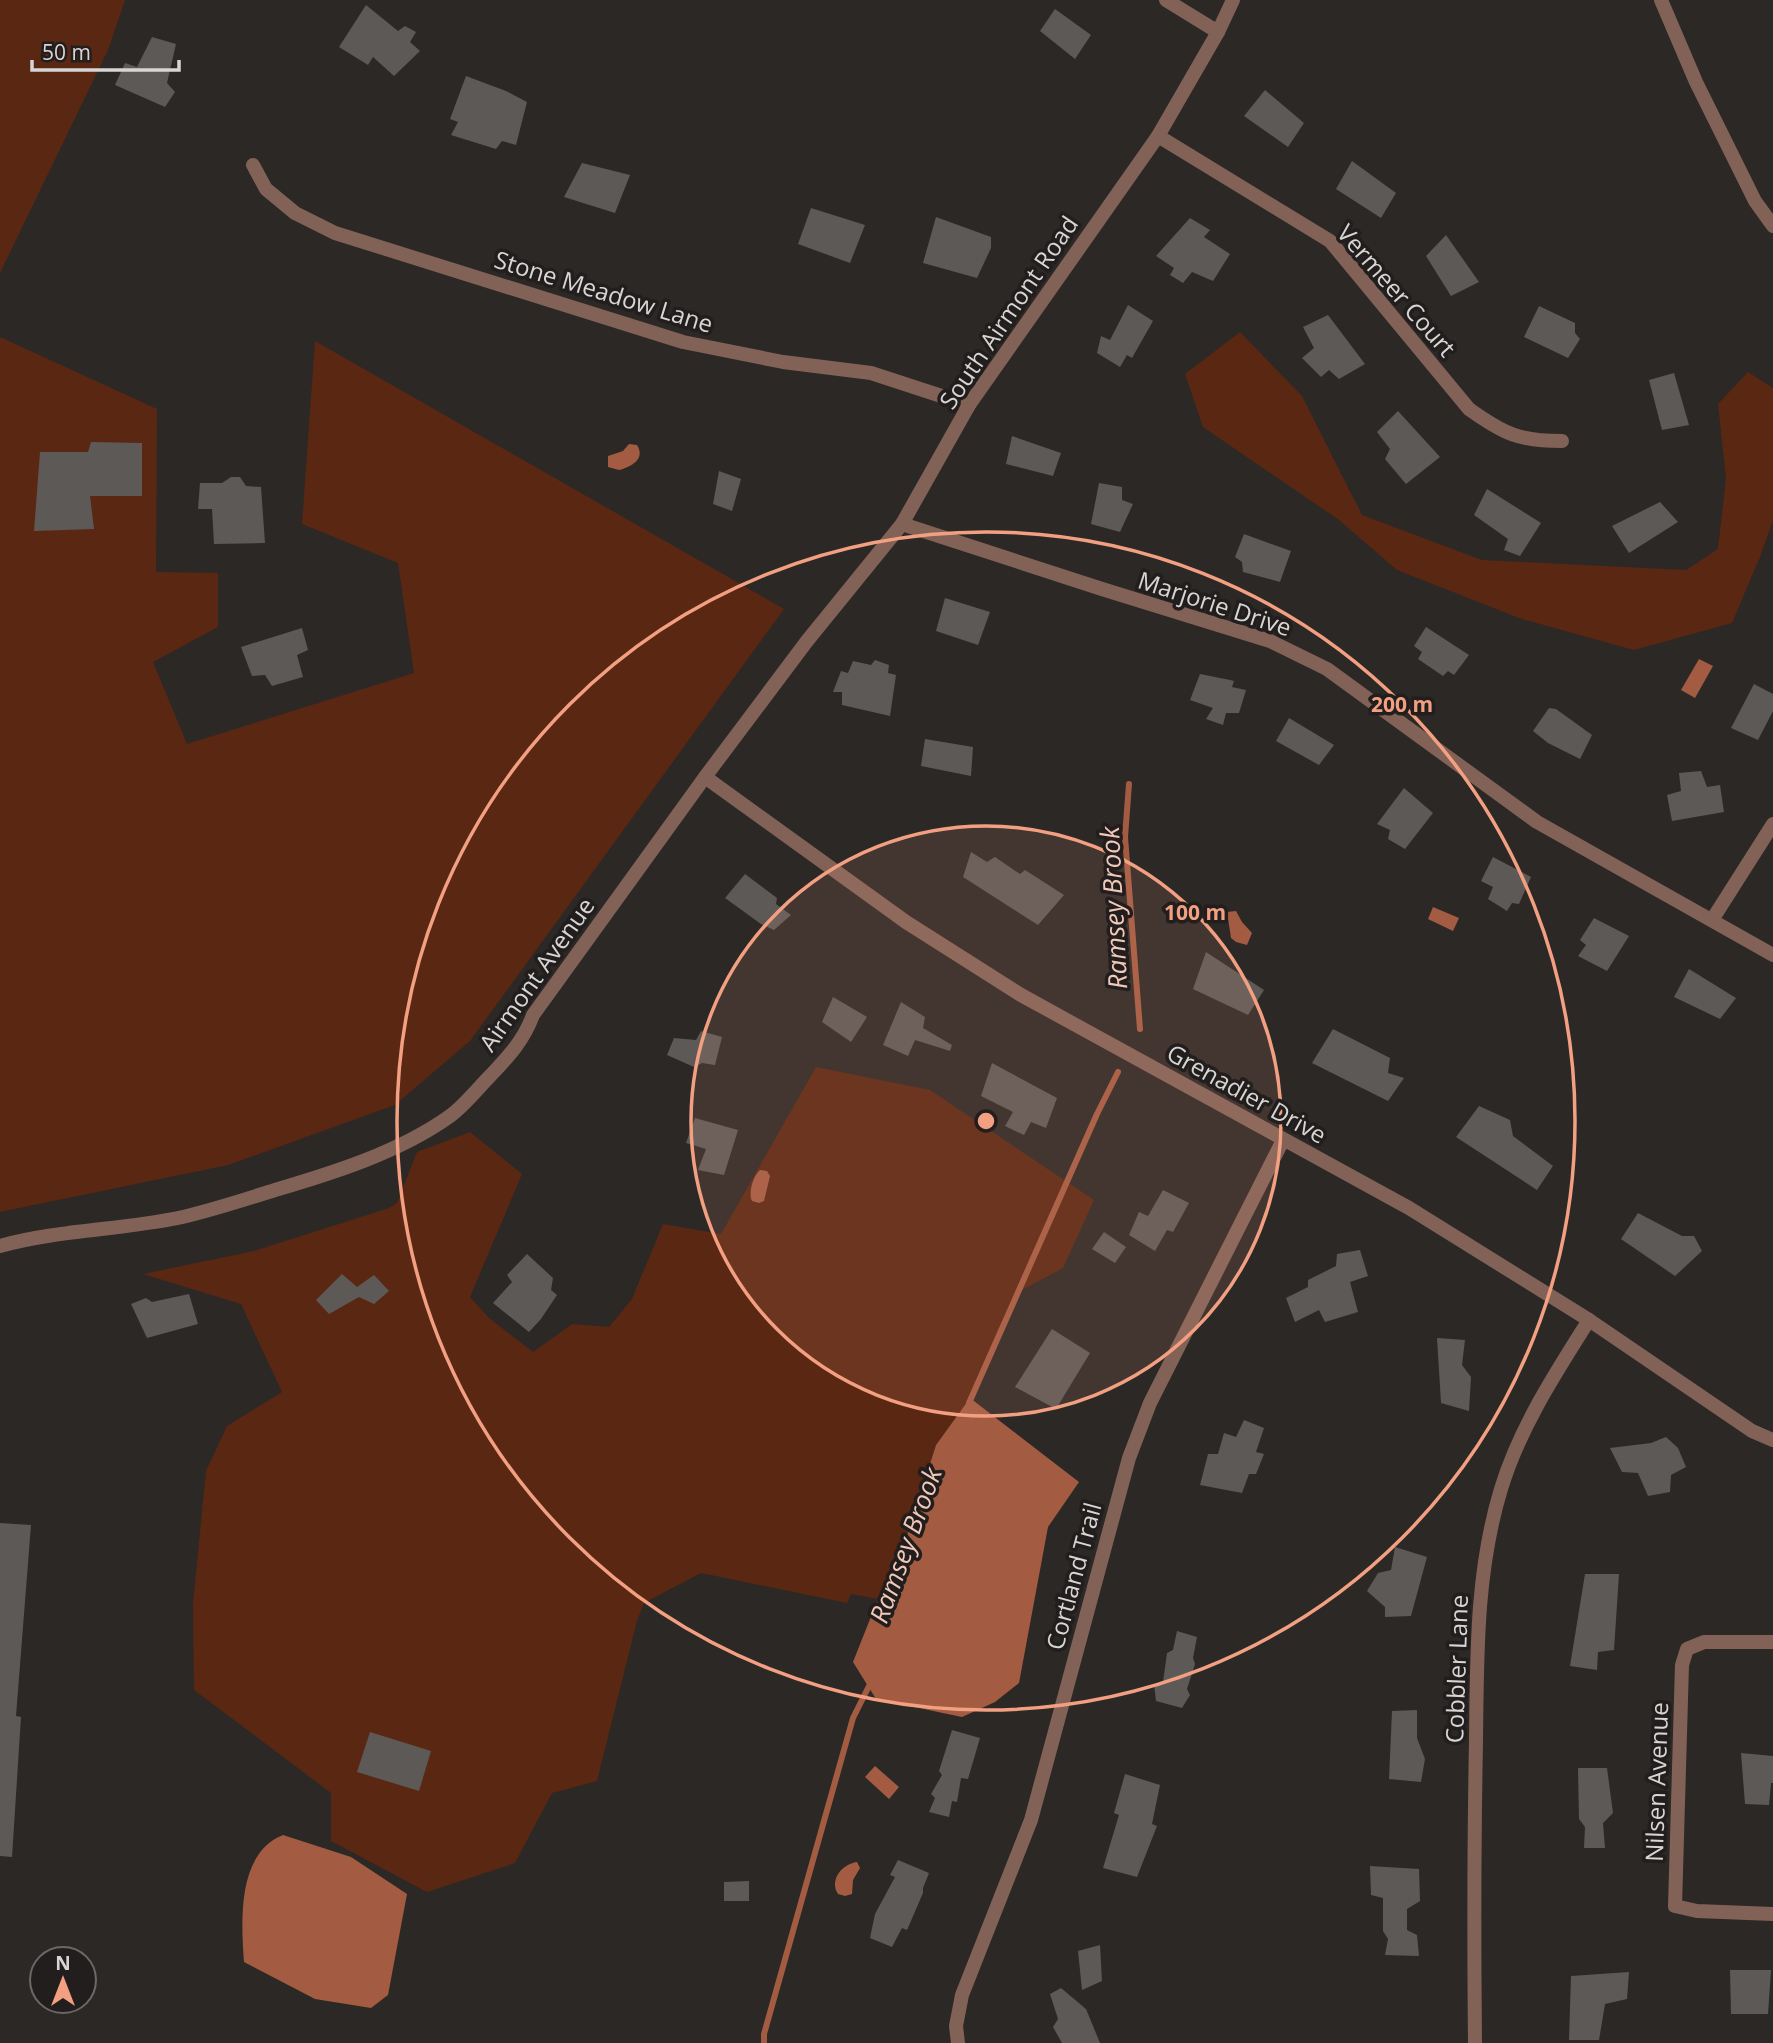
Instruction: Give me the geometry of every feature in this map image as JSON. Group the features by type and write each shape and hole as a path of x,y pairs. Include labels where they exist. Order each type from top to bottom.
{"street":[{"path":"1166,0 1218,32"},
{"name":"South Airmont Road","path":"807,641 902,524 969,405 1158,136 1218,32 1233,0"},
{"path":"1661,0 1696,82 1755,201 1773,226"},
{"name":"Vermeer Court","path":"1158,136 1331,241 1469,410 1499,430 1536,441 1562,441"},
{"name":"Stone Meadow Lane","path":"253,165 266,189 295,213 335,233 682,342 783,362 871,373 969,405"},
{"name":"Marjorie Drive","path":"902,524 1270,641 1327,669 1537,822 1773,955"},
{"name":"Airmont Avenue","path":"0,1246 66,1233 124,1228 221,1207 341,1170 377,1155 451,1116 512,1053 526,1033 533,1015 807,641"},
{"name":"Grenadier Drive","path":"705,777 906,922 1010,987 1409,1208 1589,1320 1752,1431 1773,1440"},
{"path":"1712,920 1773,824"},
{"name":"Cortland Trail","path":"958,2043 956,2026 962,1995 1031,1820 1129,1458 1150,1403 1283,1140"},
{"name":"Cobbler Lane","path":"1475,2043 1474,1889 1481,1581 1493,1519 1520,1438 1544,1392 1589,1320"},
{"name":"Nilsen Avenue","path":"1773,1642 1704,1642 1687,1649 1682,1664 1675,1906 1697,1911 1773,1914"}],"shaded area":[{"path":"0,0 125,0 108,50 0,273"},
{"path":"1240,332 1302,396 1362,515 1482,560 1686,570 1718,549 1726,478 1718,404 1748,372 1773,388 1773,520 1732,623 1634,650 1519,618 1397,570 1339,520 1203,427 1185,374"},
{"path":"0,337 157,409 156,572 218,573 218,627 153,662 187,744 414,673 398,563 302,524 315,341 784,609 470,1041 395,1105 228,1165 0,1212"},
{"path":"816,1067 930,1090 1094,1200 1063,1268 1018,1292 970,1398 936,1445 900,1558 878,1599 851,1594 847,1603 701,1573 644,1603 637,1621 597,1781 552,1793 515,1863 427,1892 331,1841 331,1793 194,1690 193,1603 206,1471 227,1426 282,1392 241,1304 143,1274 254,1251 389,1208 397,1203 417,1152 470,1132 522,1174 470,1297 489,1318 533,1352 572,1324 609,1327 632,1299 663,1224 721,1234"}],"water":[{"path":"629,444 637,445 639,450 636,462 619,470 608,467 608,456 623,451"},
{"path":"1699,659 1713,666 1695,698 1681,690"},
{"path":"1433,907 1459,918 1453,931 1428,919"},
{"path":"1236,911 1252,933 1247,945 1231,938 1227,912"},
{"path":"760,1170 767,1171 770,1176 764,1201 759,1203 752,1201 751,1189"},
{"path":"970,1398 1079,1482 1048,1527 1019,1683 995,1702 962,1717 876,1699 853,1662 878,1599 900,1558 936,1445"},
{"path":"875,1766 899,1787 889,1799 865,1777"},
{"path":"283,1835 351,1857 407,1894 388,1995 371,2008 315,1999 244,1962 243,1909 250,1872 257,1857 268,1844"},
{"path":"857,1862 860,1868 853,1880 852,1894 838,1894 835,1883 838,1873"}],"building":[{"path":"366,5 398,31 405,26 416,32 410,42 420,51 394,76 373,57 368,65 339,47"},
{"path":"1055,9 1091,35 1075,59 1040,31"},
{"path":"152,37 176,44 167,83 175,92 165,107 115,85 125,63 137,67"},
{"path":"466,76 527,102 516,145 502,141 496,149 451,135 458,122 450,119"},
{"path":"1265,90 1304,123 1288,147 1244,116"},
{"path":"1352,161 1396,193 1381,218 1336,189"},
{"path":"582,163 630,175 615,213 564,197"},
{"path":"811,208 865,225 850,263 798,244"},
{"path":"936,217 991,237 991,248 977,278 923,263"},
{"path":"1190,218 1210,230 1204,237 1230,254 1213,281 1192,272 1183,283 1170,275 1174,268 1156,256"},
{"path":"1446,235 1479,282 1451,296 1426,256"},
{"path":"1128,305 1153,321 1132,358 1127,355 1120,367 1097,353 1101,336 1110,340"},
{"path":"1539,306 1575,323 1575,333 1580,339 1568,358 1524,337"},
{"path":"1328,315 1365,364 1339,379 1329,370 1321,377 1302,358 1314,348 1303,327"},
{"path":"1674,373 1689,425 1662,430 1649,380"},
{"path":"1398,411 1440,457 1406,484 1385,459 1390,449 1377,432"},
{"path":"1012,436 1061,453 1053,476 1006,464"},
{"path":"91,442 142,443 142,496 90,496 94,529 34,531 40,452 88,452"},
{"path":"719,471 741,479 732,511 713,504"},
{"path":"231,477 240,477 246,486 261,487 265,543 214,544 212,509 198,509 200,483 222,483"},
{"path":"1099,483 1122,487 1122,500 1133,504 1120,532 1091,524"},
{"path":"1487,489 1541,523 1520,556 1504,550 1508,539 1474,515"},
{"path":"1660,502 1678,522 1629,553 1612,526"},
{"path":"1244,534 1291,551 1280,582 1243,572 1242,562 1235,557"},
{"path":"945,598 990,612 978,645 936,631"},
{"path":"1426,627 1469,655 1454,675 1448,671 1443,676 1418,659 1422,652 1414,646"},
{"path":"302,628 308,650 297,655 303,677 272,686 265,675 252,676 241,647"},
{"path":"875,660 889,665 888,673 896,675 890,716 842,705 842,692 833,692 841,671 848,673 853,661 871,665"},
{"path":"1200,674 1234,681 1232,687 1246,690 1239,713 1226,713 1223,725 1206,719 1213,708 1190,700"},
{"path":"1754,684 1773,694 1773,711 1758,740 1731,728"},
{"path":"1549,708 1556,709 1592,735 1580,759 1548,743 1533,731"},
{"path":"1289,718 1334,745 1319,765 1276,741"},
{"path":"925,739 973,747 971,776 921,766"},
{"path":"1701,771 1707,787 1720,785 1724,812 1672,821 1667,795 1681,791 1679,773"},
{"path":"1404,788 1433,813 1405,849 1388,839 1390,830 1377,824"},
{"path":"971,852 987,862 995,857 1020,874 1025,870 1064,895 1038,925 963,877"},
{"path":"1493,857 1531,877 1519,904 1512,903 1507,911 1488,899 1493,887 1481,881"},
{"path":"745,874 777,898 776,904 791,915 774,930 725,898"},
{"path":"1594,918 1629,936 1607,971 1578,956 1586,945 1580,940"},
{"path":"1206,952 1264,990 1248,1015 1193,989"},
{"path":"1689,969 1736,998 1720,1019 1674,997"},
{"path":"833,997 867,1017 851,1042 822,1022"},
{"path":"901,1002 925,1017 923,1028 952,1045 950,1051 915,1040 908,1056 883,1045"},
{"path":"1333,1029 1390,1058 1388,1073 1404,1078 1388,1101 1312,1063"},
{"path":"701,1031 722,1037 715,1065 702,1063 694,1067 667,1055 674,1038 696,1040"},
{"path":"992,1063 1057,1098 1046,1128 1031,1122 1024,1135 1005,1126 1013,1112 981,1096"},
{"path":"1479,1106 1510,1120 1513,1136 1553,1166 1537,1190 1456,1137"},
{"path":"695,1118 738,1130 724,1175 698,1170 706,1149 686,1143"},
{"path":"1163,1190 1189,1203 1173,1232 1167,1230 1155,1251 1129,1235 1139,1212 1148,1216"},
{"path":"1638,1213 1682,1236 1694,1236 1702,1251 1675,1276 1621,1239"},
{"path":"1104,1232 1126,1247 1115,1263 1092,1249"},
{"path":"1360,1250 1368,1276 1350,1282 1358,1312 1325,1322 1319,1310 1295,1322 1286,1298 1308,1287 1308,1280 1336,1266 1337,1254"},
{"path":"527,1254 553,1278 551,1290 557,1295 529,1332 493,1303 512,1282 507,1275"},
{"path":"342,1274 357,1287 374,1275 389,1291 374,1304 359,1297 329,1314 316,1300"},
{"path":"189,1294 198,1324 147,1338 131,1304 146,1298 152,1302"},
{"path":"1052,1329 1090,1353 1056,1409 1015,1387"},
{"path":"1437,1338 1465,1340 1462,1365 1471,1377 1469,1411 1441,1403"},
{"path":"1244,1420 1264,1428 1256,1452 1264,1454 1256,1474 1249,1474 1242,1493 1200,1485 1208,1454 1218,1454 1224,1433 1236,1437"},
{"path":"1666,1437 1678,1448 1686,1467 1671,1475 1670,1492 1648,1496 1638,1473 1622,1472 1610,1448 1651,1443"},
{"path":"0,1523 31,1525 16,1716 21,1717 12,1857 0,1856"},
{"path":"1395,1547 1427,1557 1411,1616 1385,1617 1385,1607 1367,1591 1378,1573 1391,1570"},
{"path":"1585,1574 1619,1574 1614,1650 1598,1652 1597,1670 1570,1666"},
{"path":"1177,1631 1197,1637 1193,1658 1195,1664 1187,1689 1190,1695 1182,1708 1156,1701 1154,1684 1163,1682 1167,1653 1173,1650"},
{"path":"1417,1710 1417,1738 1425,1759 1421,1782 1389,1779 1392,1711"},
{"path":"952,1730 980,1738 968,1779 961,1778 957,1802 952,1801 949,1817 929,1812 935,1798 931,1794 942,1775 939,1771"},
{"path":"370,1732 431,1751 419,1791 357,1772"},
{"path":"1741,1753 1773,1756 1773,1783 1769,1805 1745,1804"},
{"path":"1578,1768 1607,1768 1613,1813 1603,1823 1605,1848 1584,1848 1585,1827 1579,1819"},
{"path":"1125,1774 1160,1785 1152,1824 1157,1826 1137,1877 1103,1868 1119,1815 1114,1813"},
{"path":"898,1860 929,1873 907,1930 902,1928 892,1947 870,1938 875,1914 895,1877 890,1875"},
{"path":"1370,1866 1419,1869 1420,1901 1407,1909 1407,1930 1417,1935 1419,1956 1385,1955 1388,1939 1383,1931 1383,1898 1371,1895"},
{"path":"749,1881 749,1901 724,1901 724,1882"},
{"path":"1100,1945 1102,1981 1082,1990 1078,1951"},
{"path":"1730,1970 1771,1970 1768,2014 1731,2014"},
{"path":"1629,1972 1627,1999 1605,2004 1599,2040 1569,2040 1571,1976"},
{"path":"1061,1988 1086,2009 1100,2043 1062,2043 1053,2027 1058,2019 1050,1994"}],"waterway":[{"name":"Ramsey Brook","path":"1129,784 1125,837 1140,1029"},
{"name":"Ramsey Brook","path":"969,1403 1118,1072"},
{"name":"Ramsey Brook","path":"764,2043 764,2034 853,1718 872,1680"}]}
